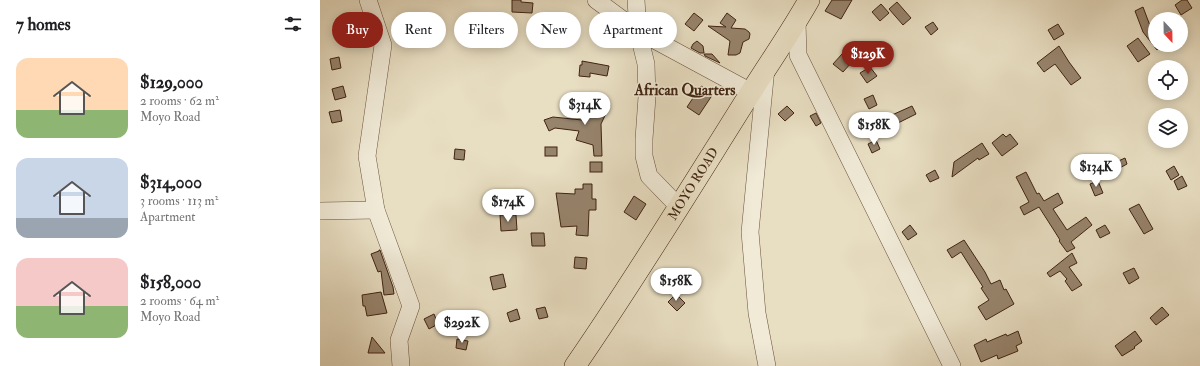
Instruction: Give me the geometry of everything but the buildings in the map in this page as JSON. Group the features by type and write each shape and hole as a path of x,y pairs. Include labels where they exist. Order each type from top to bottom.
{"main road":[{"name":"MOYO ROAD","path":"576,366 810,0"}],"street":[{"path":"368,0 383,45 367,156 376,210 411,306 399,340 401,366"},
{"path":"596,0 612,12"},
{"path":"636,0 637,12"},
{"path":"797,22 798,55 952,366"},
{"path":"642,48 646,64 647,97 644,156 649,176 679,207"},
{"path":"669,48 751,92"},
{"path":"766,68 750,232 757,313 767,366"},
{"path":"320,211 376,210"}],"district":[{"name":"African Quarters","path":"685,90"}]}
